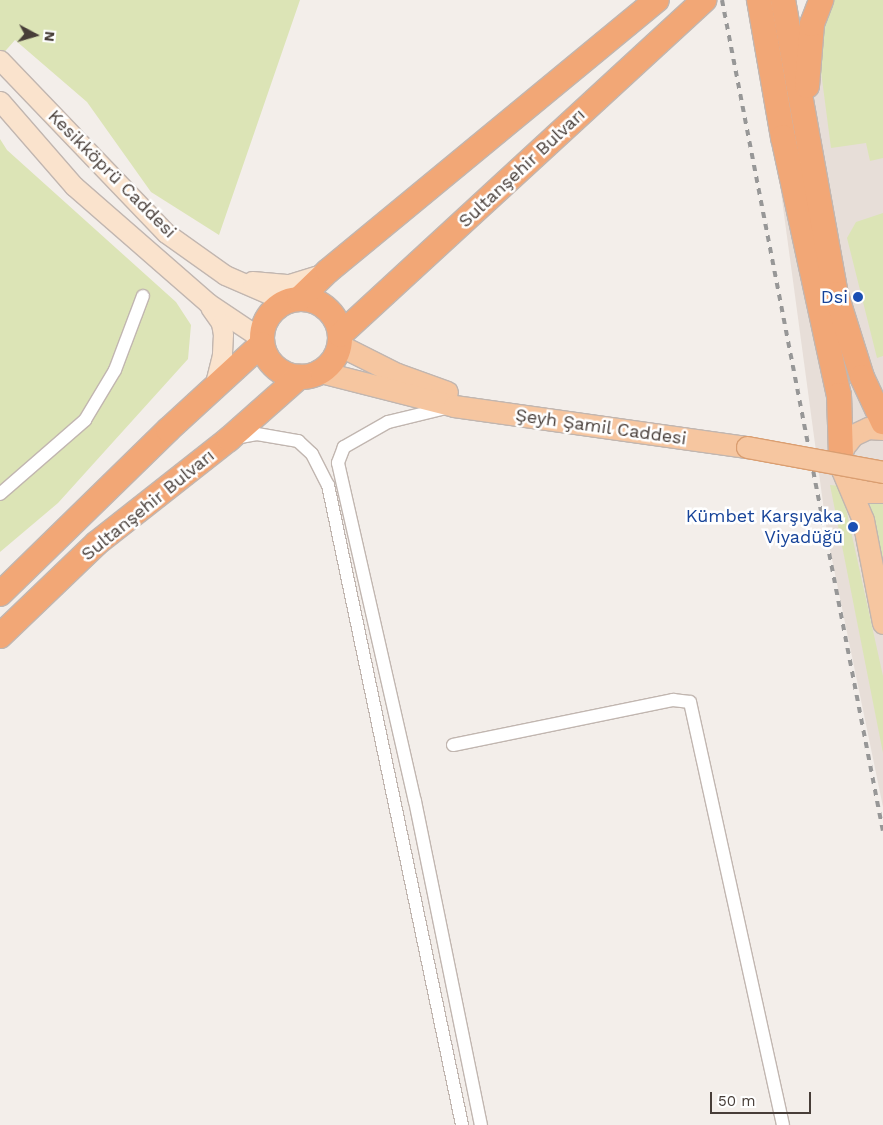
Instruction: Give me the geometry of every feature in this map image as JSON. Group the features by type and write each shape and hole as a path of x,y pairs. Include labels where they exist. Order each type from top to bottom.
{"highway":[{"name":"Sultanşehir Bulvarı","path":"0,636 96,543 310,375 332,362 339,340 657,46 704,0"},
{"path":"759,0 783,137 839,395 843,464"},
{"path":"782,0 836,294 862,377 883,422"},
{"path":"806,130 808,58 812,24 821,0"},
{"path":"310,375 276,368 267,357 262,341 269,316 293,300 654,3"},
{"path":"293,300 316,302 327,310 336,321 339,340"},
{"name":"Sultanşehir Bulvarı","path":"0,594 52,541 262,341"}],"main road":[{"name":"Şeyh Şamil Caddesi","path":"339,340 397,374 458,396 747,440 883,472"},
{"name":"Şeyh Şamil Caddesi","path":"310,375 454,406 883,457"},
{"path":"862,377 883,400"},
{"path":"883,429 868,428 858,432 849,439 843,464 863,520 883,623"},
{"path":"843,464 852,486 864,492 883,492"}],"street":[{"name":"Kesikköprü Caddesi","path":"0,60 166,233 229,277 293,300"},
{"name":"Kesikköprü Caddesi","path":"3,105 74,186 208,303 262,341"},
{"path":"229,277 278,285 328,271"},
{"path":"0,494 84,420 115,370 143,296"},
{"path":"208,303 221,323 223,334 222,355 214,386"},
{"path":"454,406 418,412 388,422 344,447 338,463 417,810 480,1125"},
{"path":"229,439 257,434 298,441 321,466 462,1125"},
{"path":"333,516 348,512"},
{"path":"0,584 52,541"},
{"path":"453,745 672,700 690,702 783,1125"}],"shaded area":[{"path":"883,0 883,807 828,540 771,118 808,66"}],"green space":[{"path":"0,0 300,0 219,235 151,192 87,102 15,40 0,57"},
{"path":"831,0 883,0 883,158 870,161 866,143 831,148 817,41"},
{"path":"0,139 7,150 176,302 191,325 188,359 58,503 0,552"},
{"path":"883,213 883,356 877,358 847,238 856,222"},
{"path":"830,485 841,486 883,676 883,753"},
{"path":"870,503 883,504 883,569 871,518"}],"railway":[{"path":"722,0 883,831"}],"place":[{"name":"Dsi","path":"858,297"},
{"name":"Kümbet Karşıyaka Viyadüğü","path":"853,527"}]}
